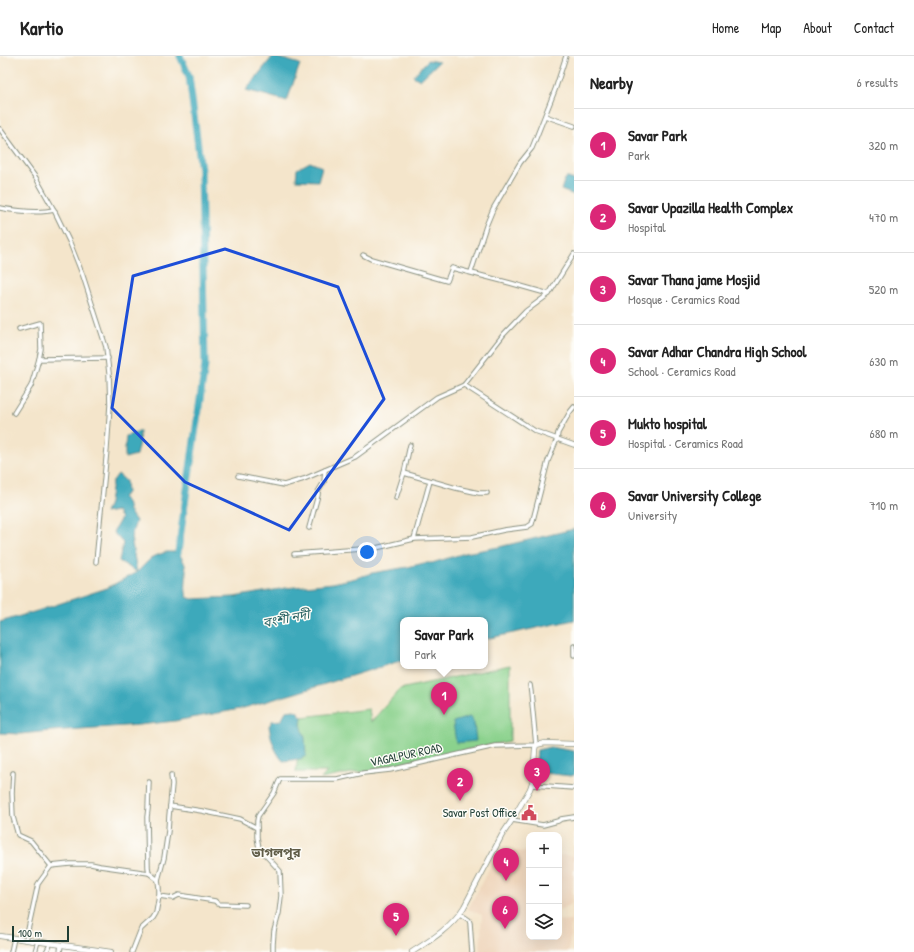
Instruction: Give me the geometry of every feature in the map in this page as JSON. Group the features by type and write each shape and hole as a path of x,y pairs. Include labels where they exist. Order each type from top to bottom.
{"street":[{"path":"471,272 493,209 520,163 532,148 555,90 566,56"},
{"path":"545,116 574,126"},
{"path":"0,129 36,178 54,210 83,276 106,347 108,358 110,405 96,562"},
{"path":"0,208 18,211 48,212 54,210"},
{"path":"238,476 284,485 304,479 355,457 437,397 464,385 504,334 526,311 549,294 574,254"},
{"path":"363,255 371,259 447,281 452,268 549,294"},
{"path":"14,413 31,386 41,349 40,323 19,329"},
{"path":"39,359 108,358"},
{"path":"464,385 535,431 574,445"},
{"path":"294,554 376,548 414,539 472,537 532,524 548,461 558,433 574,407"},
{"path":"396,498 404,473 410,445"},
{"path":"309,528 318,492 324,482 325,470"},
{"path":"404,473 456,488 479,493 487,493"},
{"path":"414,539 430,480"},
{"path":"574,646 574,656"},
{"path":"412,952 441,933 460,914 502,834 512,820 532,785 536,745 530,685"},
{"path":"536,745 544,743 574,744"},
{"name":"VAGALPUR ROAD","path":"257,828 258,816 274,793 280,779 337,779 363,773 390,770 495,746 536,745"},
{"path":"13,773 13,817 18,835 31,841 51,866"},
{"path":"132,952 141,929 153,918 156,913 159,896 158,880 164,858 168,831 172,784 171,775"},
{"path":"149,782 147,817 149,873"},
{"path":"532,785 574,788"},
{"path":"170,806 240,819 257,828 256,837 260,848 280,871 281,896 279,913 274,931 273,952"},
{"path":"512,820 543,825 561,819 574,817"},
{"path":"26,939 38,884 51,866 91,864 149,873 158,880"},
{"path":"159,896 174,898 178,895 215,901 218,904 246,905"},
{"path":"460,914 469,920 472,952"},
{"path":"0,936 87,950 111,952"},
{"path":"11,952 14,938"},
{"path":"35,952 38,941"},
{"path":"46,952 51,943"},
{"path":"60,952 61,945"}],"highlighted area":[{"path":"225,249 338,287 384,399 289,530 185,482 112,408 133,276"}],"shaded area":[{"path":"499,850 526,852 526,940 562,940 562,920 571,921 569,952 480,952 482,915 468,909"},
{"path":"562,855 574,856 571,904 562,908"}],"green space":[{"path":"510,665 510,741 376,768 376,772 356,772 321,779 327,772 296,772 302,717 369,709 371,722 400,689"}],"water":[{"path":"273,56 300,64 287,101 246,90"},
{"path":"428,60 439,62 420,80 413,76"},
{"path":"310,162 322,167 318,181 296,180 297,169"},
{"path":"568,178 574,180 574,195 561,190 564,181"},
{"path":"140,431 136,455 125,458 126,436"},
{"path":"118,474 126,481 127,493 122,497 127,502 129,511 136,521 131,537 137,572 119,561 123,543 113,532 121,518 116,511 105,513 109,503 112,482"},
{"name":"বংশী নদী","path":"574,529 574,620 488,638 488,617 400,617 400,661 299,692 240,709 175,721 20,734 0,733 0,622 107,588 137,572 152,557 166,552 178,552 184,561 186,568 187,597 192,599 234,597 286,588 333,583 372,573 424,563 432,563 465,553 499,547"},
{"path":"294,710 302,717 301,724 305,738 306,756 300,759 283,761 273,745 269,726 272,721 282,720 286,711"},
{"path":"469,717 474,723 476,741 456,743 453,722"},
{"path":"550,747 574,751 574,775 571,776 535,772 537,750"}],"waterway":[{"path":"176,561 205,365 201,170 189,76 180,56"}],"place":[{"name":"Savar Park","path":"444,715"},
{"name":"Savar Thana jame Mosjid","path":"537,791"},
{"name":"Savar Upazilla Health Complex","path":"460,801"},
{"name":"Savar Post Office","path":"529,813"},
{"name":"Savar Adhar Chandra High School","path":"506,881"},
{"name":"Savar University College","path":"505,929"},
{"name":"Mukto hospital","path":"396,936"}],"district":[{"name":"ভাগলপুর","path":"276,852"}]}
